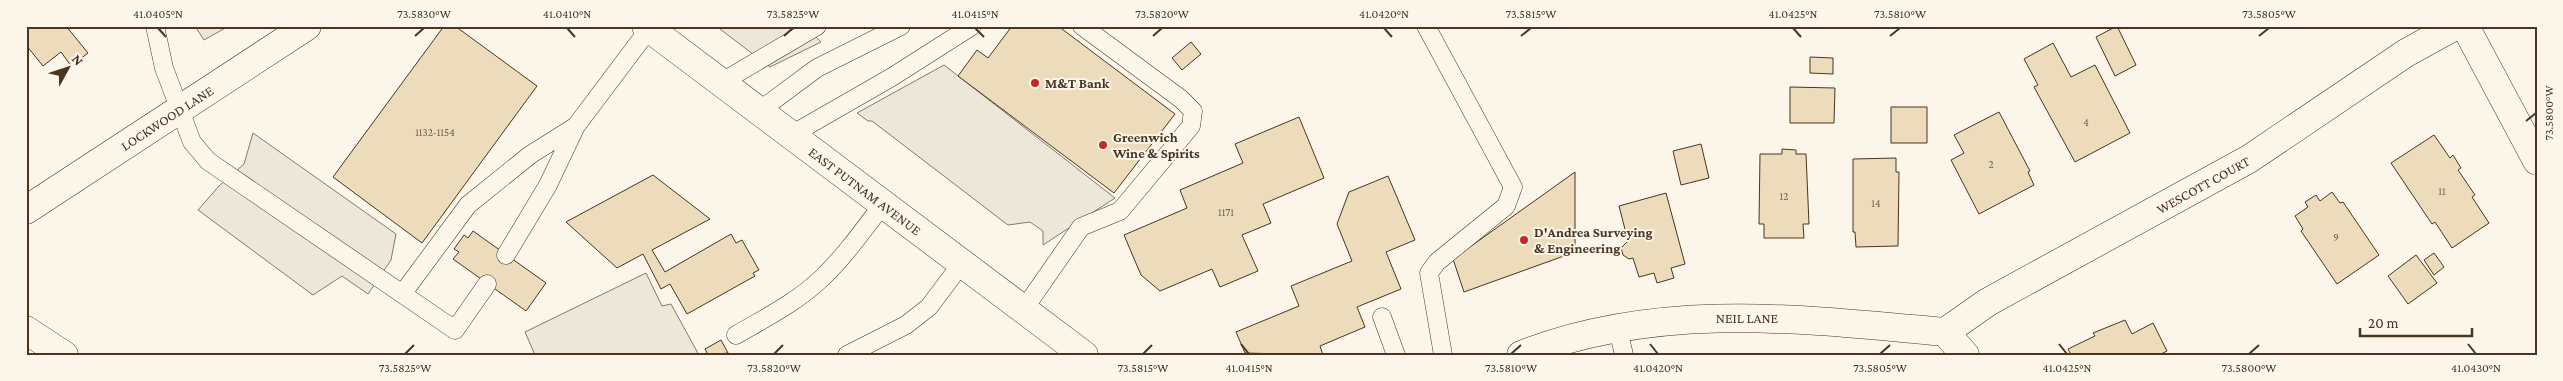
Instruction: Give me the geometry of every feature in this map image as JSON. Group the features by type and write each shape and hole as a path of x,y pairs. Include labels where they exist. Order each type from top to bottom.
{"main road":[{"name":"LOCKWOOD LANE","path":"26,210 307,26"},
{"name":"WESCOTT COURT","path":"1945,332 1988,302 2249,159 2406,54 2455,26"},
{"path":"2465,26 2537,161"},
{"name":"EAST PUTNAM AVENUE","path":"648,27 1084,355"},
{"name":"NEIL LANE","path":"1522,355 1621,342 1662,321 1725,317 1785,318 1945,332"},
{"path":"26,330 64,355"},
{"path":"1945,332 1965,355"}],"lane":[{"path":"155,26 164,68 179,110 192,142 208,161 244,188 403,293 455,330 487,284"},
{"path":"722,82 817,26"},
{"path":"759,111 817,68 901,26"},
{"path":"791,135 892,77 972,26"},
{"path":"1024,309 1081,227 1120,211 1192,126 1193,111 1181,99 1082,26"},
{"path":"1426,26 1513,187 1506,206 1437,262 1429,273 1443,355"},
{"path":"506,255 548,185 576,126 648,27"},
{"path":"403,293 468,205 530,155 576,126"},
{"path":"736,335 797,298 822,278 849,250 883,204"},
{"path":"847,355 906,325 929,307 962,263"},
{"path":"1382,317 1396,355"}],"shaded area":[{"path":"195,26 229,26 204,40"},
{"path":"716,26 805,26 821,42 770,67"},
{"path":"944,65 1115,198 1043,245 1043,231 1030,222 1008,225 872,121 868,121 857,113"},
{"path":"253,133 396,234 391,260 368,294 342,276 313,295 198,210 219,186 244,164"},
{"path":"646,273 662,306 671,304 699,355 535,355 525,332"}],"building":[{"path":"26,26 66,26 88,53 71,66 61,52 43,66 26,45"},
{"path":"444,26 455,26 537,86 422,243 333,177"},
{"path":"1012,26 1058,26 1175,114 1114,193 958,76 977,50 988,58"},
{"path":"2117,26 2136,65 2115,76 2096,37"},
{"path":"1191,42 1201,54 1182,70 1172,58"},
{"path":"2053,43 2071,77 2095,65 2130,133 2075,162 2034,87 2038,85 2024,59"},
{"path":"1810,57 1833,58 1833,74 1810,73"},
{"path":"1790,87 1835,88 1834,123 1790,123"},
{"path":"1891,107 1927,107 1927,143 1891,143"},
{"path":"1999,112 2030,171 2028,172 2034,185 1979,214 1951,160 1964,153 1954,135"},
{"path":"1299,117 1324,178 1263,204 1271,223 1242,235 1258,271 1220,287 1212,269 1160,291 1141,275 1124,235 1187,208 1180,190 1243,163 1235,144"},
{"path":"2434,135 2450,158 2453,155 2461,168 2458,170 2475,195 2472,197 2489,223 2452,248 2435,222 2432,224 2391,163"},
{"path":"1701,144 1709,178 1681,185 1673,151"},
{"path":"1782,149 1796,150 1796,154 1806,154 1809,224 1803,224 1804,238 1764,238 1764,224 1759,224 1760,154 1782,154"},
{"path":"1896,158 1896,172 1899,172 1898,246 1856,247 1855,232 1853,232 1853,159"},
{"path":"1575,172 1575,252 1464,292 1453,259"},
{"path":"653,175 710,219 652,250 665,272 731,234 736,243 742,240 759,270 753,273 755,276 687,314 670,284 661,289 643,254 617,268 566,222"},
{"path":"1388,176 1415,240 1386,252 1401,289 1357,307 1365,327 1320,346 1323,355 1245,353 1236,332 1299,306 1291,286 1352,261 1337,224 1349,192"},
{"path":"2332,192 2340,203 2343,202 2379,255 2337,284 2301,231 2303,229 2295,216 2308,207 2305,202 2316,195 2320,201"},
{"path":"1666,193 1685,264 1671,268 1674,278 1657,283 1654,273 1639,277 1633,258 1629,259 1623,255 1621,248 1628,241 1619,206"},
{"path":"473,231 546,283 526,311 453,259 459,252 454,249 464,235 468,238"},
{"path":"2434,253 2444,267 2434,275 2424,260"},
{"path":"2416,255 2437,283 2408,304 2388,276"},
{"path":"2125,320 2132,334 2153,323 2167,351 2159,355 2071,355 2068,349 2095,336 2093,333"},
{"path":"721,340 728,353 708,355 705,349"}],"place":[{"name":"M&T Bank","path":"1035,83"},
{"name":"Greenwich Wine & Spirits","path":"1103,145"},
{"name":"D'Andrea Surveying & Engineering","path":"1524,240"}]}
